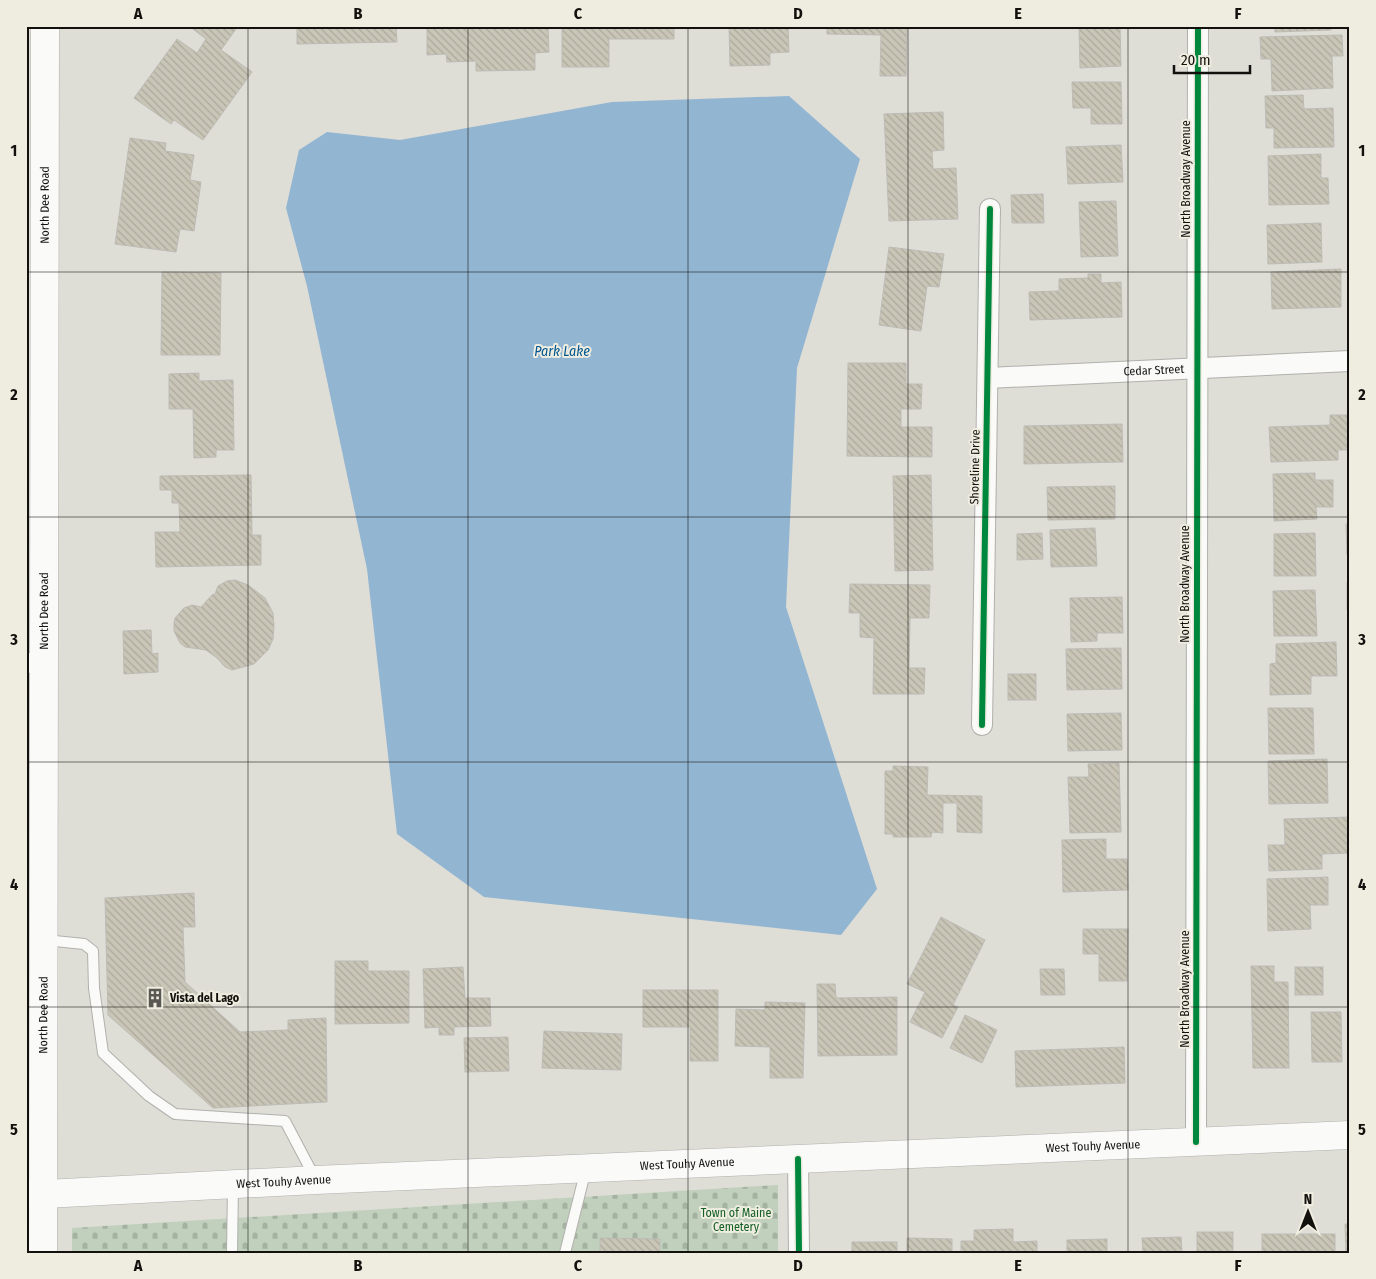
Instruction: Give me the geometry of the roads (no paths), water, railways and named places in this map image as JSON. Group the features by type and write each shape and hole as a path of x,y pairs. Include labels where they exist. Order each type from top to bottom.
{"main road":[{"name":"North Dee Road","path":"44,1253 35,1194 44,940 35,662 45,26"},
{"name":"West Touhy Avenue","path":"35,1194 1350,1135"}],"street":[{"name":"North Broadway Avenue","path":"1196,1142 1198,26"},
{"name":"Shoreline Drive","path":"982,725 990,209"},
{"name":"Cedar Street","path":"988,378 1350,361"},
{"path":"798,1159 799,1253"}],"lane":[{"path":"44,940 84,944 93,951 94,988 103,1052 149,1096 175,1114 285,1121 316,1180"},
{"path":"565,1253 586,1168"},
{"path":"232,1253 233,1184"}],"water":[{"name":"Park Lake","path":"789,96 860,159 797,368 786,607 877,889 841,935 484,897 397,834 367,569 307,286 286,208 299,150 327,132 400,140 612,102"}],"place":[{"name":"Vista del Lago","path":"155,998"}],"park label":[{"name":"Town of Maine Cemetery","path":"736,1220"}]}
